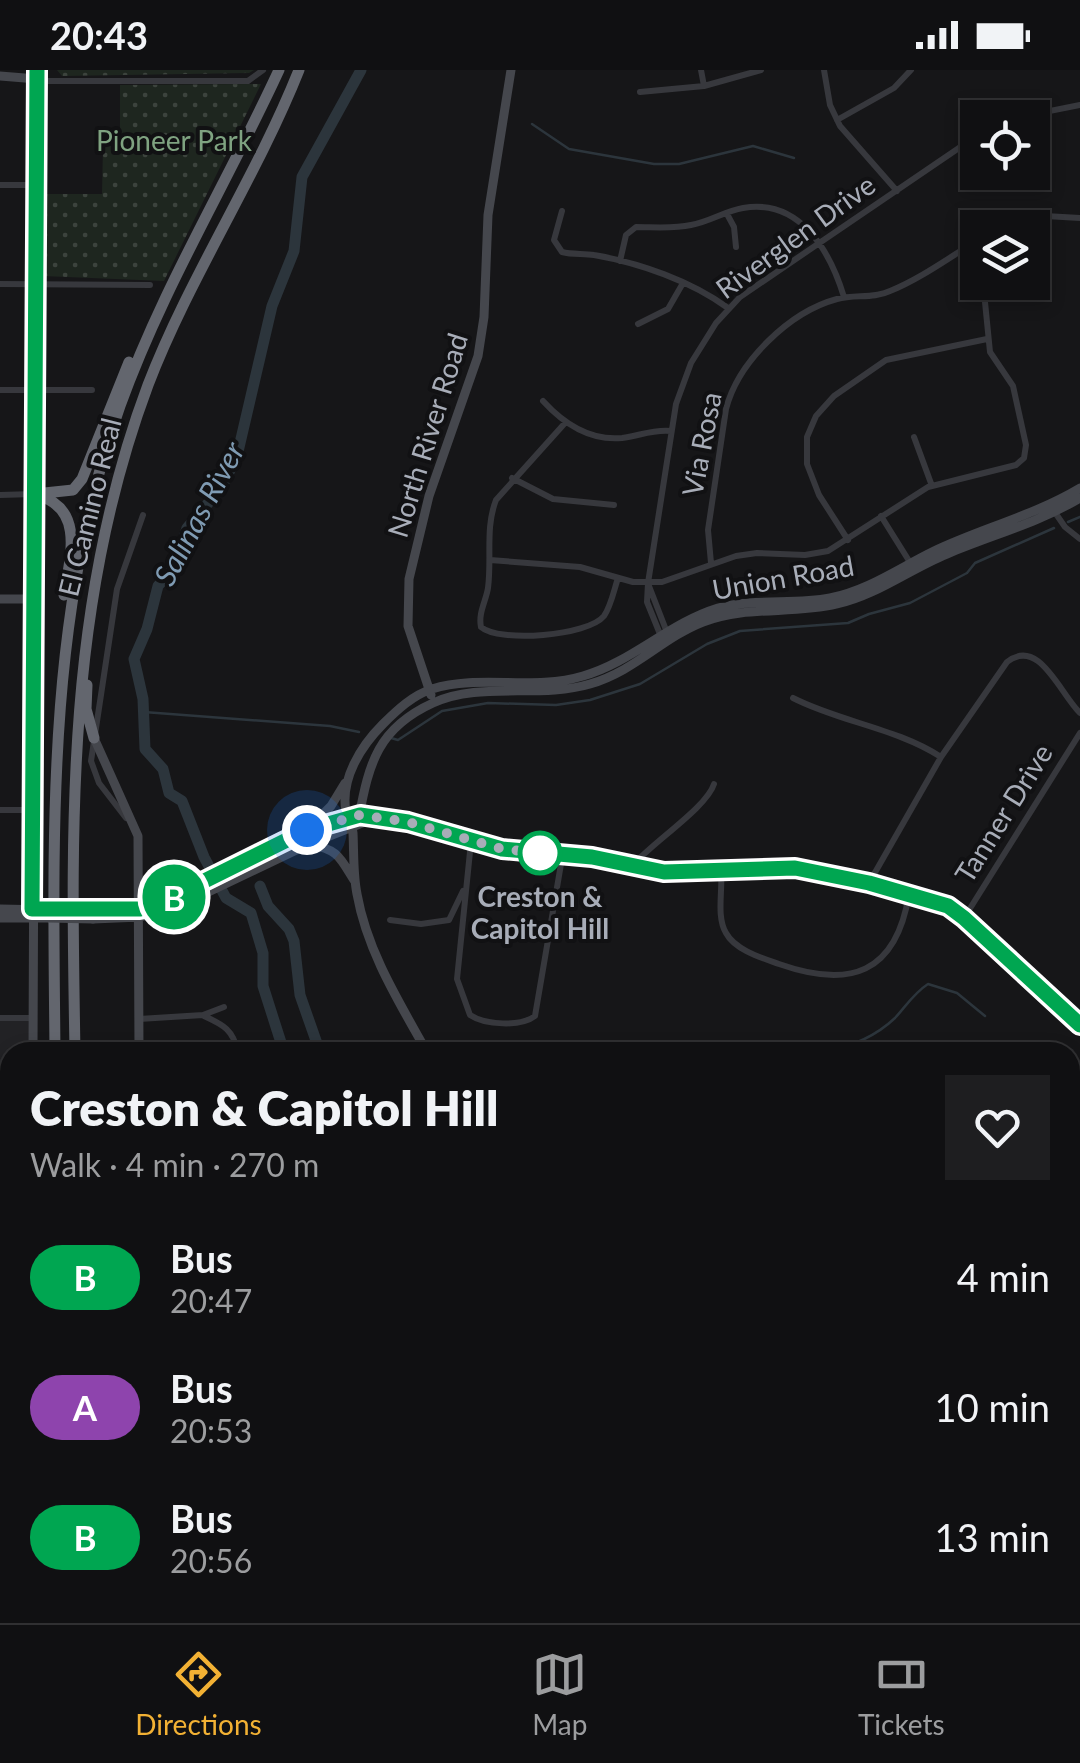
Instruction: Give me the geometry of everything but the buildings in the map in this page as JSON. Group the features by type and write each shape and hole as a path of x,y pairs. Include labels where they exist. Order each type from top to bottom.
{"highway":[{"name":"El Camino Real","path":"55,1042 60,686 72,597 98,475 139,356 279,70"},
{"name":"El Camino Real","path":"76,1042 77,728 89,606 115,486 148,386 194,282 270,138 299,70"},
{"path":"36,494 74,490 82,479 146,326 180,256 189,248"},
{"path":"36,494 60,505 70,525 70,559 57,658 60,686"},
{"path":"89,606 86,709 94,738"}],"main road":[{"name":"North River Road","path":"434,702 408,626 409,579 421,520 466,397 482,338 488,215 511,70"},
{"path":"0,76 37,74 33,1042"},
{"name":"Union Road","path":"1053,509 1080,488"},
{"name":"Union Road","path":"434,702 470,694 534,693 588,685 616,675 714,609 744,602 832,598 871,585 974,534 1080,498"},
{"path":"0,600 35,599"},
{"name":"Union Road","path":"429,690 460,684 561,682 624,660 666,639"},
{"path":"304,832 330,806 377,730 407,703 429,690"},
{"path":"353,828 360,815 364,778 378,748 400,724 434,702"},
{"path":"94,738 138,836 139,1042"},
{"path":"350,771 347,817 353,828 354,880 363,922 373,950 422,1042"},
{"path":"139,886 151,896 175,899 304,832 360,815 408,822 502,849 602,858 681,873 795,868 869,883 948,906 1080,1025"},
{"path":"0,918 140,913 372,819"},
{"path":"308,845 336,852 354,880"},
{"path":"0,909 32,914"}],"street":[{"path":"37,74 66,82 248,80 263,70"},
{"path":"701,70 704,86"},
{"path":"640,92 704,86 761,70"},
{"path":"824,70 830,105 847,138 897,190"},
{"path":"837,120 894,88 911,70"},
{"path":"1050,111 1080,105"},
{"name":"Riverglen Drive","path":"666,639 648,584 671,431 691,363 728,308 960,147"},
{"path":"0,185 36,184"},
{"path":"620,261 626,236 636,227 684,226 738,208 753,207 798,219 820,242 844,297"},
{"path":"562,211 555,232 556,247 570,254 620,261 683,283 728,308"},
{"path":"727,214 734,227 736,246"},
{"path":"1050,216 1080,218"},
{"name":"Via Rosa","path":"711,563 708,530 726,410 738,376 752,355 811,310 844,297 892,291 960,251"},
{"path":"638,324 668,309 683,283"},
{"path":"0,284 150,285"},
{"path":"490,560 580,567 648,584 757,553 818,554 848,540 932,486 1016,466 1024,458 1026,445 1017,397 996,363 987,339 984,300"},
{"path":"848,540 819,494 806,464 807,438 816,416 834,396 886,360 987,339"},
{"path":"0,390 92,390"},
{"path":"544,401 566,423 605,438 671,431"},
{"path":"566,423 496,500 490,514 488,592 479,620 485,630 498,636 550,633 593,623 604,616 618,578"},
{"path":"914,437 932,486"},
{"path":"512,478 554,498 614,505"},
{"path":"0,495 36,494"},
{"path":"1053,509 1065,527 1080,538"},
{"path":"138,836 94,772 91,761 117,589 143,515"},
{"path":"881,516 913,566"},
{"path":"869,883 941,757 1000,670 1014,656 1038,658 1080,713"},
{"path":"792,698 830,716 914,742 941,757"},
{"path":"98,722 104,760"},
{"name":"Tanner Drive","path":"964,918 1080,733"},
{"path":"633,866 660,836 704,802 714,784"},
{"path":"0,810 33,810"},
{"path":"471,842 458,966 461,994 475,1019 532,1020 538,1008 561,864"},
{"path":"721,871 722,926 731,940 771,961 826,977 858,972 886,954 901,928 909,894"},
{"path":"390,920 421,924 449,920 466,880"},
{"path":"139,1019 203,1015 224,1007"},
{"path":"203,1015 226,1026 235,1042"},
{"path":"0,1018 33,1018"}],"shaded area":[{"path":"0,1020 33,1021 33,1042 0,1042"}],"green space":[{"path":"57,70 254,70 62,76"},
{"name":"Pioneer Park","path":"261,84 164,281 43,276 45,194 102,194 103,146 120,145 120,85"}],"waterway":[{"name":"Salinas River","path":"281,1042 263,986 263,953 251,913 226,898 204,857 182,801 169,793 163,769 145,749 143,699 134,659 158,586 175,566 187,528 221,488 237,456 272,306 294,251 302,177 361,70"},
{"path":"532,124 569,149 654,164 679,164 753,146 794,158"},
{"path":"1068,522 1080,517"},
{"path":"391,738 398,740 442,711 488,703 556,705 590,700 640,684 707,644 740,631 848,623 910,603 967,573 975,563 1054,528"},
{"path":"144,712 330,726 359,732"},
{"name":"Salinas River","path":"260,886 268,906 289,929 294,941 300,995 316,1042"},
{"path":"858,1042 895,1018 928,984 957,993 985,1016"}],"bus line":[{"name":"B","path":"37,70 32,909 140,909 158,904 307,830 360,815 408,822 502,849 592,857 644,869 692,874 741,868 795,868 933,900 964,918 1080,1025"}],"place":[{"name":"Creston & Capitol Hill","path":"540,853"}],"route":[{"path":"307,830 360,815 408,822 502,849 540,853"}]}
